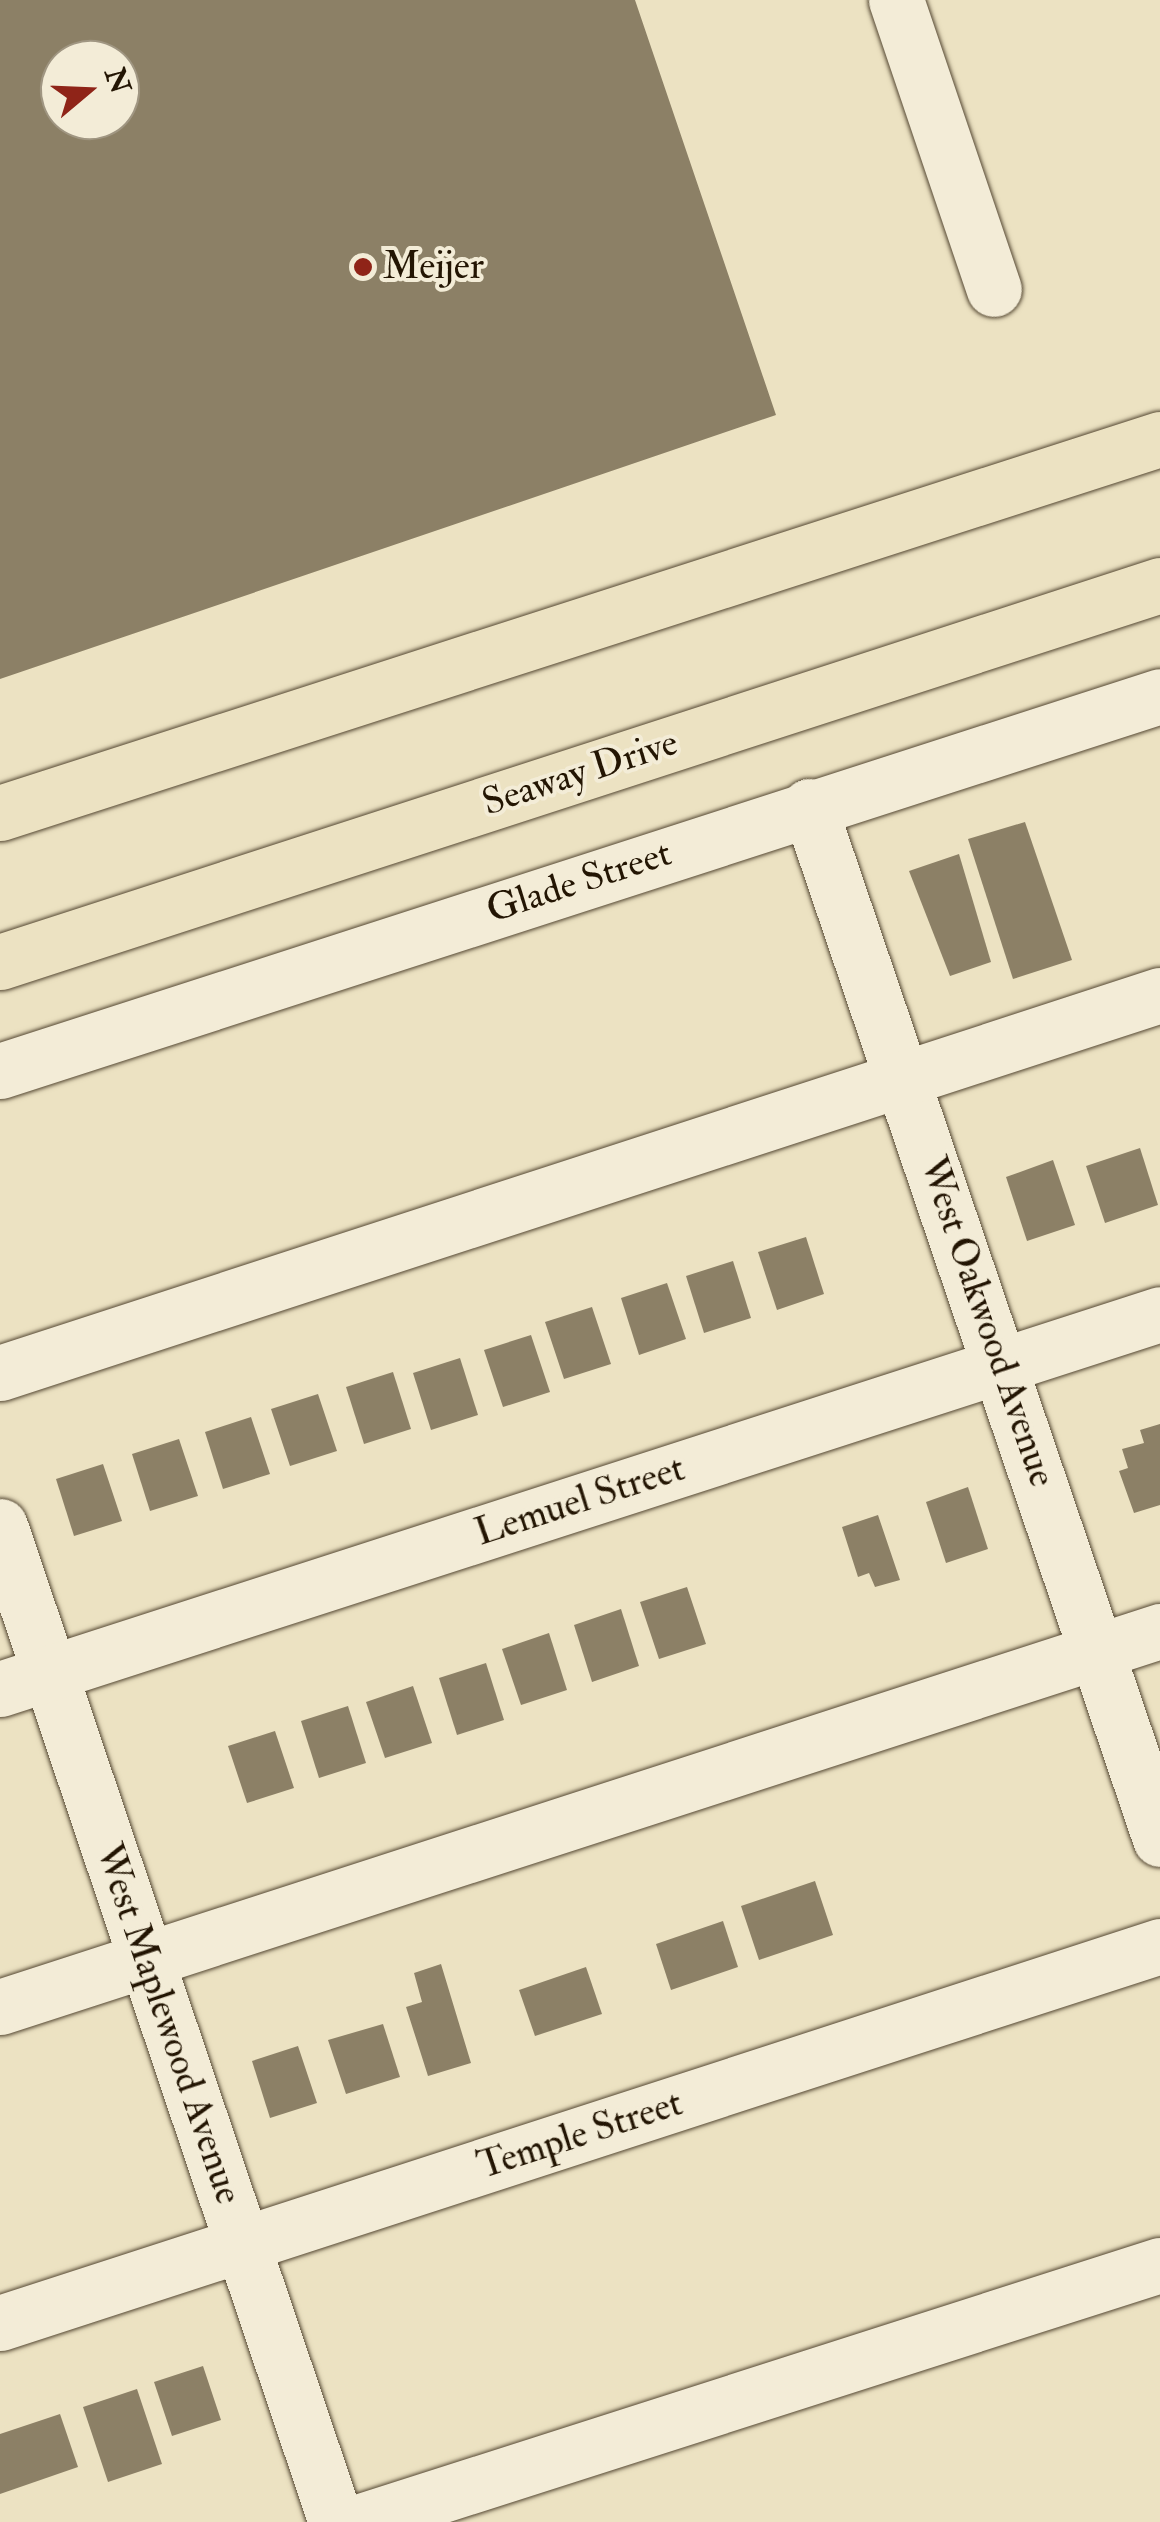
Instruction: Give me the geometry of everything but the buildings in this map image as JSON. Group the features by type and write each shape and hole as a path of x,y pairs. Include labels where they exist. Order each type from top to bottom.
{"highway":[{"path":"0,813 1160,439"},
{"name":"Seaway Drive","path":"0,962 1160,586"}],"street":[{"path":"896,0 994,289"},
{"name":"Glade Street","path":"0,1071 809,806 1160,696"},
{"name":"West Oakwood Avenue","path":"809,806 1160,1839"},
{"path":"0,1372 903,1075 1160,995"},
{"name":"Lemuel Street","path":"25,1681 1160,1314"},
{"name":"West Maplewood Avenue","path":"0,1526 25,1681 146,1960 336,2522"},
{"path":"0,2007 1160,1631"},
{"name":"Temple Street","path":"0,2323 1160,1946"},
{"path":"358,2522 1160,2265"}],"place":[{"name":"Meijer","path":"363,267"}]}
